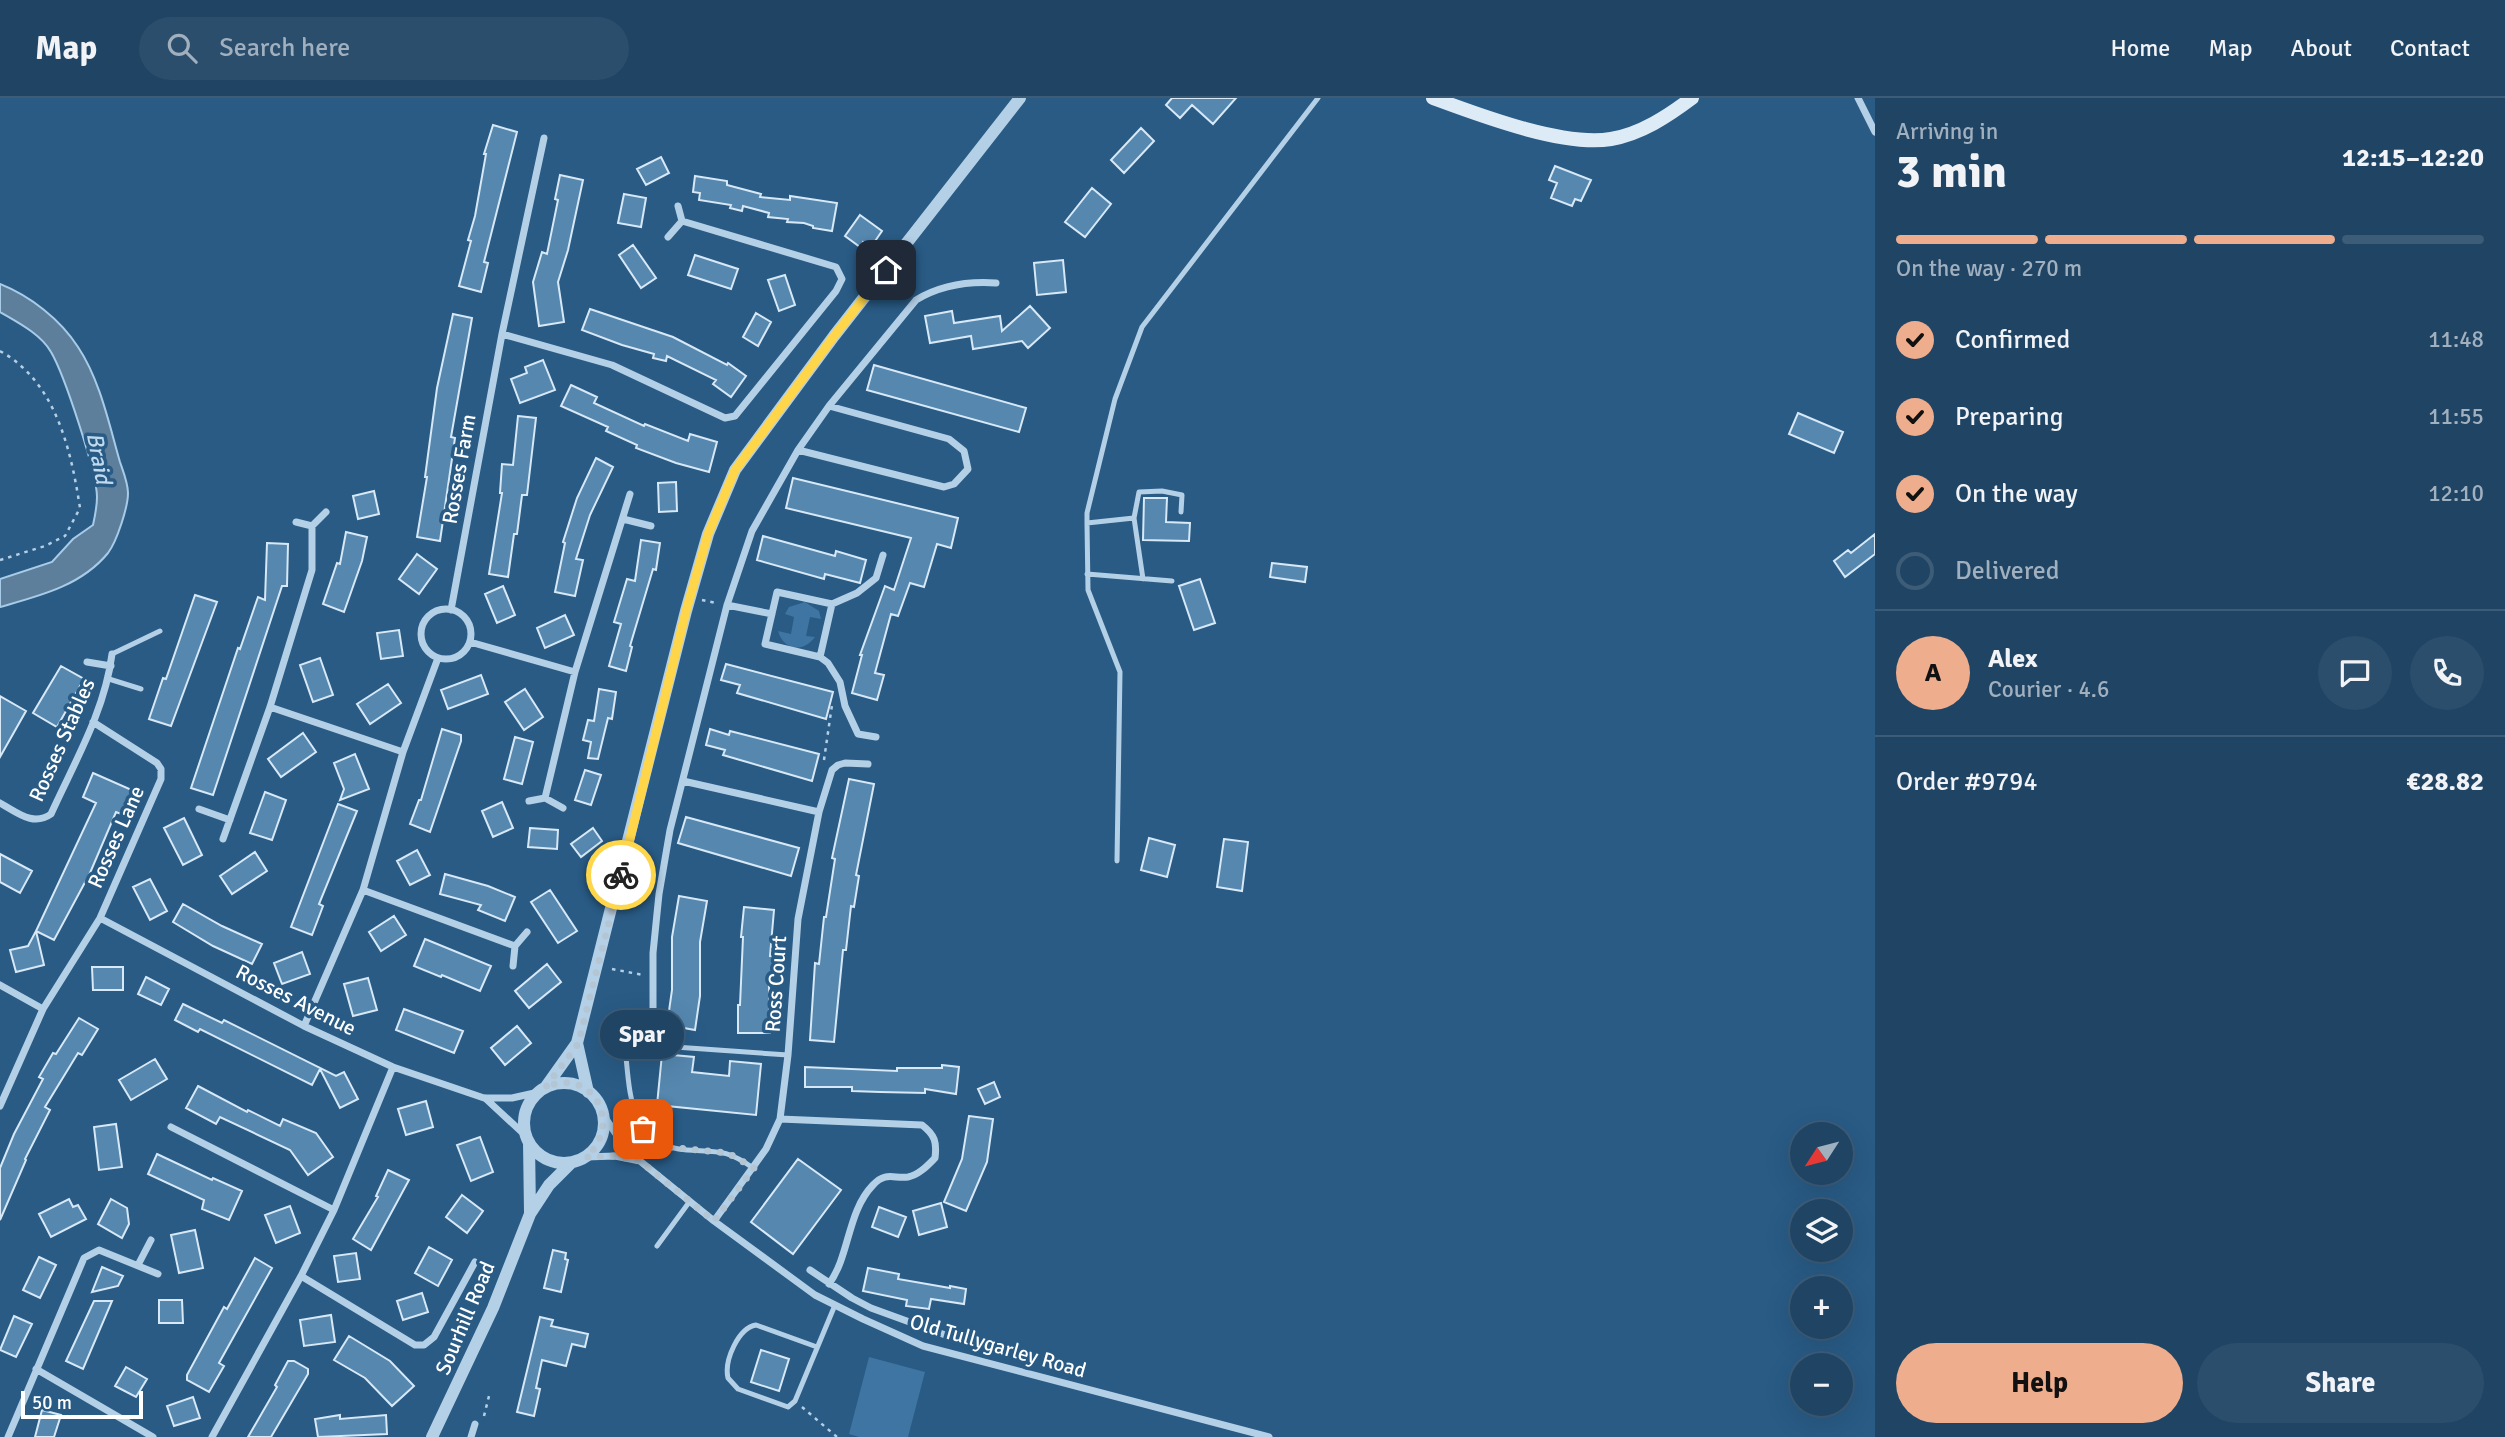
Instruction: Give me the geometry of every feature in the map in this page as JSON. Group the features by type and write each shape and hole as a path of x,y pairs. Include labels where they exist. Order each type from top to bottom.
{"main road":[{"path":"1433,98 1560,138 1586,139 1610,139 1641,130 1692,98"}],"street":[{"path":"640,1161 615,1156 552,1162 541,1156 528,1139 524,1124 525,1112 578,1044 708,534 735,470 834,336 1020,98"},
{"path":"1858,98 1875,132"},
{"name":"Rosses Farm","path":"451,610 502,334 544,138"},
{"path":"678,206 682,221"},
{"path":"502,334 612,365 725,418 735,416 836,291 842,279 836,267 682,221"},
{"path":"668,237 682,221"},
{"path":"653,1027 653,977 659,894 670,830 727,605 752,531 798,450 829,406 916,300 929,292 962,283 996,283"},
{"path":"798,450 944,487 954,484 968,469 964,451 949,439 829,406"},
{"path":"545,798 575,672 630,494"},
{"path":"223,839 270,707 312,570 312,526 326,512"},
{"path":"623,519 650,526"},
{"path":"296,522 312,526"},
{"path":"876,737 858,734 845,706 840,682 828,663 820,657 765,644 777,592 832,604 857,593 876,578 883,555"},
{"path":"820,657 832,604"},
{"path":"727,605 772,614"},
{"path":"451,610 463,616 467,622 470,642 466,649 453,658 438,658 425,648 421,631 424,623 435,612 451,610"},
{"path":"470,642 575,672"},
{"name":"Rosses Stables","path":"0,803 34,821 43,820 51,814 93,722 109,679 112,654"},
{"path":"304,1026 363,890 403,752 438,658"},
{"name":"Rosses Stables","path":"87,662 111,666"},
{"path":"270,707 403,752"},
{"name":"Rosses Lane","path":"93,722 161,769 161,779 100,918"},
{"path":"832,770 845,763 868,764"},
{"name":"Ross Court","path":"714,1221 754,1168 780,1119 788,1055 798,919 819,812 832,770"},
{"path":"684,781 819,812"},
{"path":"529,801 545,798 563,807"},
{"path":"200,809 230,820"},
{"path":"363,890 516,946"},
{"path":"0,1106 43,1009 100,918"},
{"name":"Rosses Avenue","path":"100,918 304,1026 393,1067 484,1098 512,1098 542,1090"},
{"path":"513,966 516,946 527,932"},
{"path":"0,985 43,1009"},
{"path":"578,1044 588,1092"},
{"path":"212,1437 301,1276 334,1210 393,1067"},
{"path":"542,1090 561,1083 573,1084 588,1092 600,1105 604,1116 601,1139 586,1157"},
{"name":"Rosses Avenue","path":"484,1098 528,1139"},
{"name":"Old Tullygarley Road","path":"604,1116 618,1137 640,1161 714,1221 815,1295 835,1305 923,1346 1269,1437"},
{"path":"780,1119 922,1125 934,1134 937,1145 935,1158 921,1171 908,1177 890,1175 874,1184 862,1202 847,1235 839,1269 829,1284"},
{"path":"170,1126 334,1210"},
{"name":"Sourhill Road","path":"528,1139 530,1214"},
{"name":"Sourhill Road","path":"432,1437 493,1308 530,1214 549,1185 572,1162"},
{"path":"138,1265 151,1240"},
{"path":"8,1437 84,1258 99,1250 158,1274"},
{"path":"301,1276 415,1345 424,1345 434,1337 475,1262"},
{"path":"810,1270 871,1308 948,1336"},
{"path":"36,1369 153,1437"},
{"path":"471,1437 475,1424"}],"lane":[{"path":"1117,861 1120,672 1088,590 1087,574 1087,513 1115,399 1142,327 1318,98"},
{"path":"1143,579 1134,518 1139,492 1162,491 1182,495 1181,512"},
{"path":"1087,523 1134,518"},
{"path":"1087,574 1172,581"},
{"path":"112,654 160,631"},
{"path":"109,679 141,689"},
{"path":"625,1047 631,1101 639,1123 656,1142 666,1147 728,1153 754,1168"},
{"path":"675,1047 788,1055"},
{"path":"657,1246 690,1201"},
{"path":"817,1347 756,1325 749,1326 740,1335 728,1364 728,1378 738,1389 788,1407 795,1401 835,1305"}],"path":[{"path":"0,351 15,359 50,401 64,434 80,508 65,536 45,546 0,560"},
{"path":"690,598 727,605"},
{"path":"832,770 824,764 833,698 842,693"},
{"path":"598,966 653,977"},
{"path":"627,1062 654,1051 653,1027"},
{"path":"475,1424 482,1425 490,1392"},
{"path":"795,1401 837,1437"}],"shaded area":[{"path":"805,602 819,611 821,619 810,617 806,636 815,637 805,646 794,648 785,643 778,631 791,634 794,617 785,614 789,607"},
{"path":"869,1357 925,1372 908,1437 859,1437 849,1434"}],"water":[{"name":"Braid","path":"0,284 43,310 71,337 86,360 103,403 126,481 128,499 115,541 97,564 72,582 30,599 0,607 0,579 52,562 73,539 93,525 97,497 86,446 57,364 41,340 0,312"}],"building":[{"path":"1172,98 1236,98 1213,124 1192,105 1180,118 1166,105"},
{"path":"493,125 517,132 484,262 488,263 481,292 459,286 471,241 468,240 475,216 484,154"},
{"path":"1141,128 1154,141 1124,173 1111,160"},
{"path":"661,157 669,173 646,185 637,169"},
{"path":"1555,166 1591,180 1581,201 1575,199 1572,206 1551,198 1557,183 1549,180"},
{"path":"560,175 583,180 558,282 564,322 539,326 533,282 542,252 547,254"},
{"path":"695,176 727,181 727,185 761,194 760,197 790,200 790,196 837,203 832,231 813,228 804,223 787,222 788,219 768,217 769,213 743,206 742,211 730,208 731,205 699,200 700,193 693,192"},
{"path":"1092,188 1111,204 1085,237 1065,222"},
{"path":"624,194 646,198 641,227 618,223"},
{"path":"860,215 882,231 871,247 863,242 860,247 845,236"},
{"path":"633,245 656,278 641,288 619,255"},
{"path":"695,255 738,269 731,289 688,275"},
{"path":"1063,260 1066,292 1037,295 1034,263"},
{"path":"785,275 795,305 779,311 768,280"},
{"path":"1030,306 1050,328 1028,348 1022,341 973,349 971,336 930,343 925,316 952,311 954,323 1000,316 1002,331"},
{"path":"590,309 673,337 727,365 728,363 746,376 731,397 713,384 716,380 667,356 666,361 653,358 654,354 582,330"},
{"path":"756,313 771,322 758,346 743,337"},
{"path":"453,314 472,318 451,437 455,438 440,541 417,537 437,388"},
{"path":"543,360 555,390 520,403 511,379 527,373 525,367"},
{"path":"874,365 1026,408 1019,432 867,390"},
{"path":"571,385 597,397 594,403 644,426 645,424 688,441 690,434 717,442 709,472 636,448 637,445 606,431 608,427 561,406"},
{"path":"1798,413 1843,432 1834,453 1789,434"},
{"path":"518,416 536,418 527,495 522,495 508,577 489,574 502,493 502,464 513,465"},
{"path":"596,458 613,467 590,515 576,559 583,560 575,596 555,592 565,543 563,542 577,498"},
{"path":"793,478 958,518 951,548 937,544 924,587 910,583 898,616 891,614 875,673 884,675 877,700 852,693 860,655 885,586 894,590 911,538 786,508"},
{"path":"676,482 677,511 659,512 658,483"},
{"path":"374,491 379,514 358,519 353,496"},
{"path":"1144,498 1167,498 1166,522 1190,523 1189,541 1143,540"},
{"path":"346,532 367,537 362,561 344,612 323,604 337,563 340,564"},
{"path":"1875,534 1875,554 1845,577 1834,561 1848,550 1851,553"},
{"path":"763,536 835,556 836,551 866,560 860,583 825,574 824,579 757,560"},
{"path":"641,540 660,543 656,570 653,569 630,646 632,647 626,671 609,666 621,624 614,622 627,579 635,581"},
{"path":"267,543 288,544 287,586 282,586 213,795 191,788 258,597 265,600"},
{"path":"417,554 437,569 419,594 399,579"},
{"path":"1272,563 1307,567 1305,582 1270,577"},
{"path":"1200,579 1215,623 1194,630 1179,586"},
{"path":"503,586 515,615 497,623 485,594"},
{"path":"195,595 217,602 171,726 149,719"},
{"path":"565,615 574,635 545,648 537,628"},
{"path":"399,630 403,656 381,659 377,633"},
{"path":"320,658 333,695 313,702 300,665"},
{"path":"726,664 833,692 826,719 737,693 740,685 721,680"},
{"path":"61,666 84,679 57,727 33,713"},
{"path":"481,675 488,694 448,709 441,690"},
{"path":"388,684 401,703 370,724 357,704"},
{"path":"525,689 543,717 524,730 505,702"},
{"path":"599,689 616,692 612,719 608,718 598,759 588,758 591,742 583,740 588,720 594,721"},
{"path":"0,696 26,711 0,757"},
{"path":"442,729 461,735 461,741 430,832 410,824 421,800"},
{"path":"710,729 729,735 730,731 819,754 812,781 723,755 725,750 706,745"},
{"path":"303,733 316,752 281,777 268,759"},
{"path":"515,737 533,742 522,784 504,779"},
{"path":"355,754 369,789 340,800 344,789 334,763"},
{"path":"585,770 601,775 591,805 575,800"},
{"path":"93,773 134,791 124,815 116,812 90,873 54,940 36,931 96,803 83,797"},
{"path":"849,779 874,784 856,875 859,876 854,907 851,906 846,950 843,950 834,1042 810,1040 815,963 819,964 824,917 835,859 832,858"},
{"path":"265,792 286,800 272,840 250,833"},
{"path":"502,802 513,828 493,837 482,811"},
{"path":"338,804 357,811 319,904 323,906 312,935 291,927"},
{"path":"686,817 799,848 791,876 678,843"},
{"path":"184,818 202,855 183,865 164,828"},
{"path":"530,828 558,830 557,849 528,847"},
{"path":"593,828 602,841 581,857 571,844"},
{"path":"1149,838 1175,845 1167,877 1141,870"},
{"path":"1224,839 1248,842 1242,891 1217,887"},
{"path":"417,850 430,875 410,885 397,861"},
{"path":"255,852 267,871 232,894 220,876"},
{"path":"0,854 32,871 20,893 0,882"},
{"path":"445,874 515,897 505,921 478,910 481,905 440,894"},
{"path":"150,879 167,911 150,920 133,887"},
{"path":"550,890 577,931 558,943 531,902"},
{"path":"679,896 707,901 700,942 700,996 695,1030 667,1025 672,990 672,937"},
{"path":"183,904 262,944 252,964 213,946 173,922"},
{"path":"744,907 774,910 770,956 773,956 772,986 769,986 770,1033 738,1033"},
{"path":"394,916 406,935 381,951 369,932"},
{"path":"36,931 44,965 16,972 10,950 28,946"},
{"path":"425,939 491,966 480,991 414,966"},
{"path":"302,952 310,974 282,984 274,963"},
{"path":"547,964 561,982 529,1008 515,991"},
{"path":"92,967 123,967 123,990 93,990"},
{"path":"146,977 169,989 161,1005 138,994"},
{"path":"368,978 377,1010 353,1016 344,984"},
{"path":"183,1004 222,1023 224,1020 336,1076 344,1072 358,1099 340,1108 320,1069 312,1085 200,1029 198,1032 175,1020"},
{"path":"404,1009 463,1031 454,1053 396,1030"},
{"path":"79,1018 98,1029 82,1055 78,1053 45,1107 50,1110 25,1159 0,1220 0,1168 14,1134 43,1079 39,1077"},
{"path":"517,1026 531,1043 505,1065 491,1048"},
{"path":"662,1054 694,1057 692,1072 729,1076 730,1061 761,1064 756,1115 657,1105"},
{"path":"155,1059 167,1079 131,1100 119,1080"},
{"path":"942,1065 959,1067 956,1094 925,1089 925,1093 852,1091 852,1087 805,1087 805,1067 897,1071 897,1068 942,1068"},
{"path":"994,1082 1000,1097 985,1104 978,1089"},
{"path":"198,1086 280,1126 283,1119 316,1133 333,1157 308,1175 290,1150 220,1117 216,1124 186,1108"},
{"path":"426,1101 433,1127 406,1135 398,1109"},
{"path":"969,1116 993,1119 987,1162 966,1211 944,1202 962,1159"},
{"path":"116,1124 122,1167 99,1170 94,1127"},
{"path":"480,1137 493,1172 471,1181 457,1145"},
{"path":"157,1154 242,1191 229,1220 202,1209 204,1200 148,1174"},
{"path":"798,1159 841,1190 793,1254 751,1222"},
{"path":"388,1170 409,1180 371,1250 353,1239 378,1197 376,1196"},
{"path":"462,1195 483,1211 467,1233 446,1217"},
{"path":"69,1199 73,1207 78,1205 86,1219 51,1237 39,1214"},
{"path":"111,1199 127,1208 129,1224 122,1238 98,1224"},
{"path":"941,1203 947,1227 919,1235 913,1211"},
{"path":"290,1206 300,1233 276,1243 265,1215"},
{"path":"879,1207 906,1217 898,1237 872,1227"},
{"path":"195,1230 203,1268 179,1273 171,1235"},
{"path":"429,1247 452,1260 438,1286 415,1273"},
{"path":"553,1250 566,1253 565,1259 568,1260 561,1292 544,1288"},
{"path":"356,1253 360,1279 338,1282 334,1256"},
{"path":"39,1257 56,1265 40,1298 23,1290"},
{"path":"255,1258 272,1268 219,1363 224,1366 209,1392 187,1380 187,1375 224,1307 227,1309"},
{"path":"102,1267 123,1276 118,1286 92,1292"},
{"path":"868,1268 899,1274 898,1279 966,1289 964,1304 931,1299 929,1309 906,1306 907,1300 863,1291"},
{"path":"422,1293 428,1312 403,1320 397,1301"},
{"path":"159,1300 182,1300 183,1323 159,1323"},
{"path":"94,1301 112,1301 83,1369 66,1361"},
{"path":"331,1315 335,1342 304,1346 300,1320"},
{"path":"14,1316 32,1324 16,1357 0,1350"},
{"path":"540,1317 553,1320 551,1326 588,1334 585,1347 572,1344 566,1366 542,1360 536,1388 540,1389 534,1416 517,1412"},
{"path":"349,1336 390,1361 414,1386 392,1406 365,1378 334,1360"},
{"path":"761,1350 789,1359 779,1391 751,1382"},
{"path":"288,1361 294,1361 308,1369 308,1374 271,1437 248,1437 277,1387 275,1385"},
{"path":"126,1367 147,1379 136,1397 115,1386"},
{"path":"193,1397 200,1418 174,1426 167,1406"},
{"path":"42,1410 61,1415 54,1437 35,1437"},
{"path":"340,1415 340,1419 386,1415 387,1434 318,1437 315,1419"}],"way so far":[{"path":"621,875 578,1044 545,1088 561,1083 573,1084 593,1095 600,1105 604,1116 601,1139 586,1157 615,1156 640,1161 714,1221 754,1168 728,1153 666,1147 656,1142 643,1129"}],"place":[{"name":"Spar","path":"643,1129"}],"route":[{"path":"621,875 686,611 708,534 735,470 886,270"}]}
